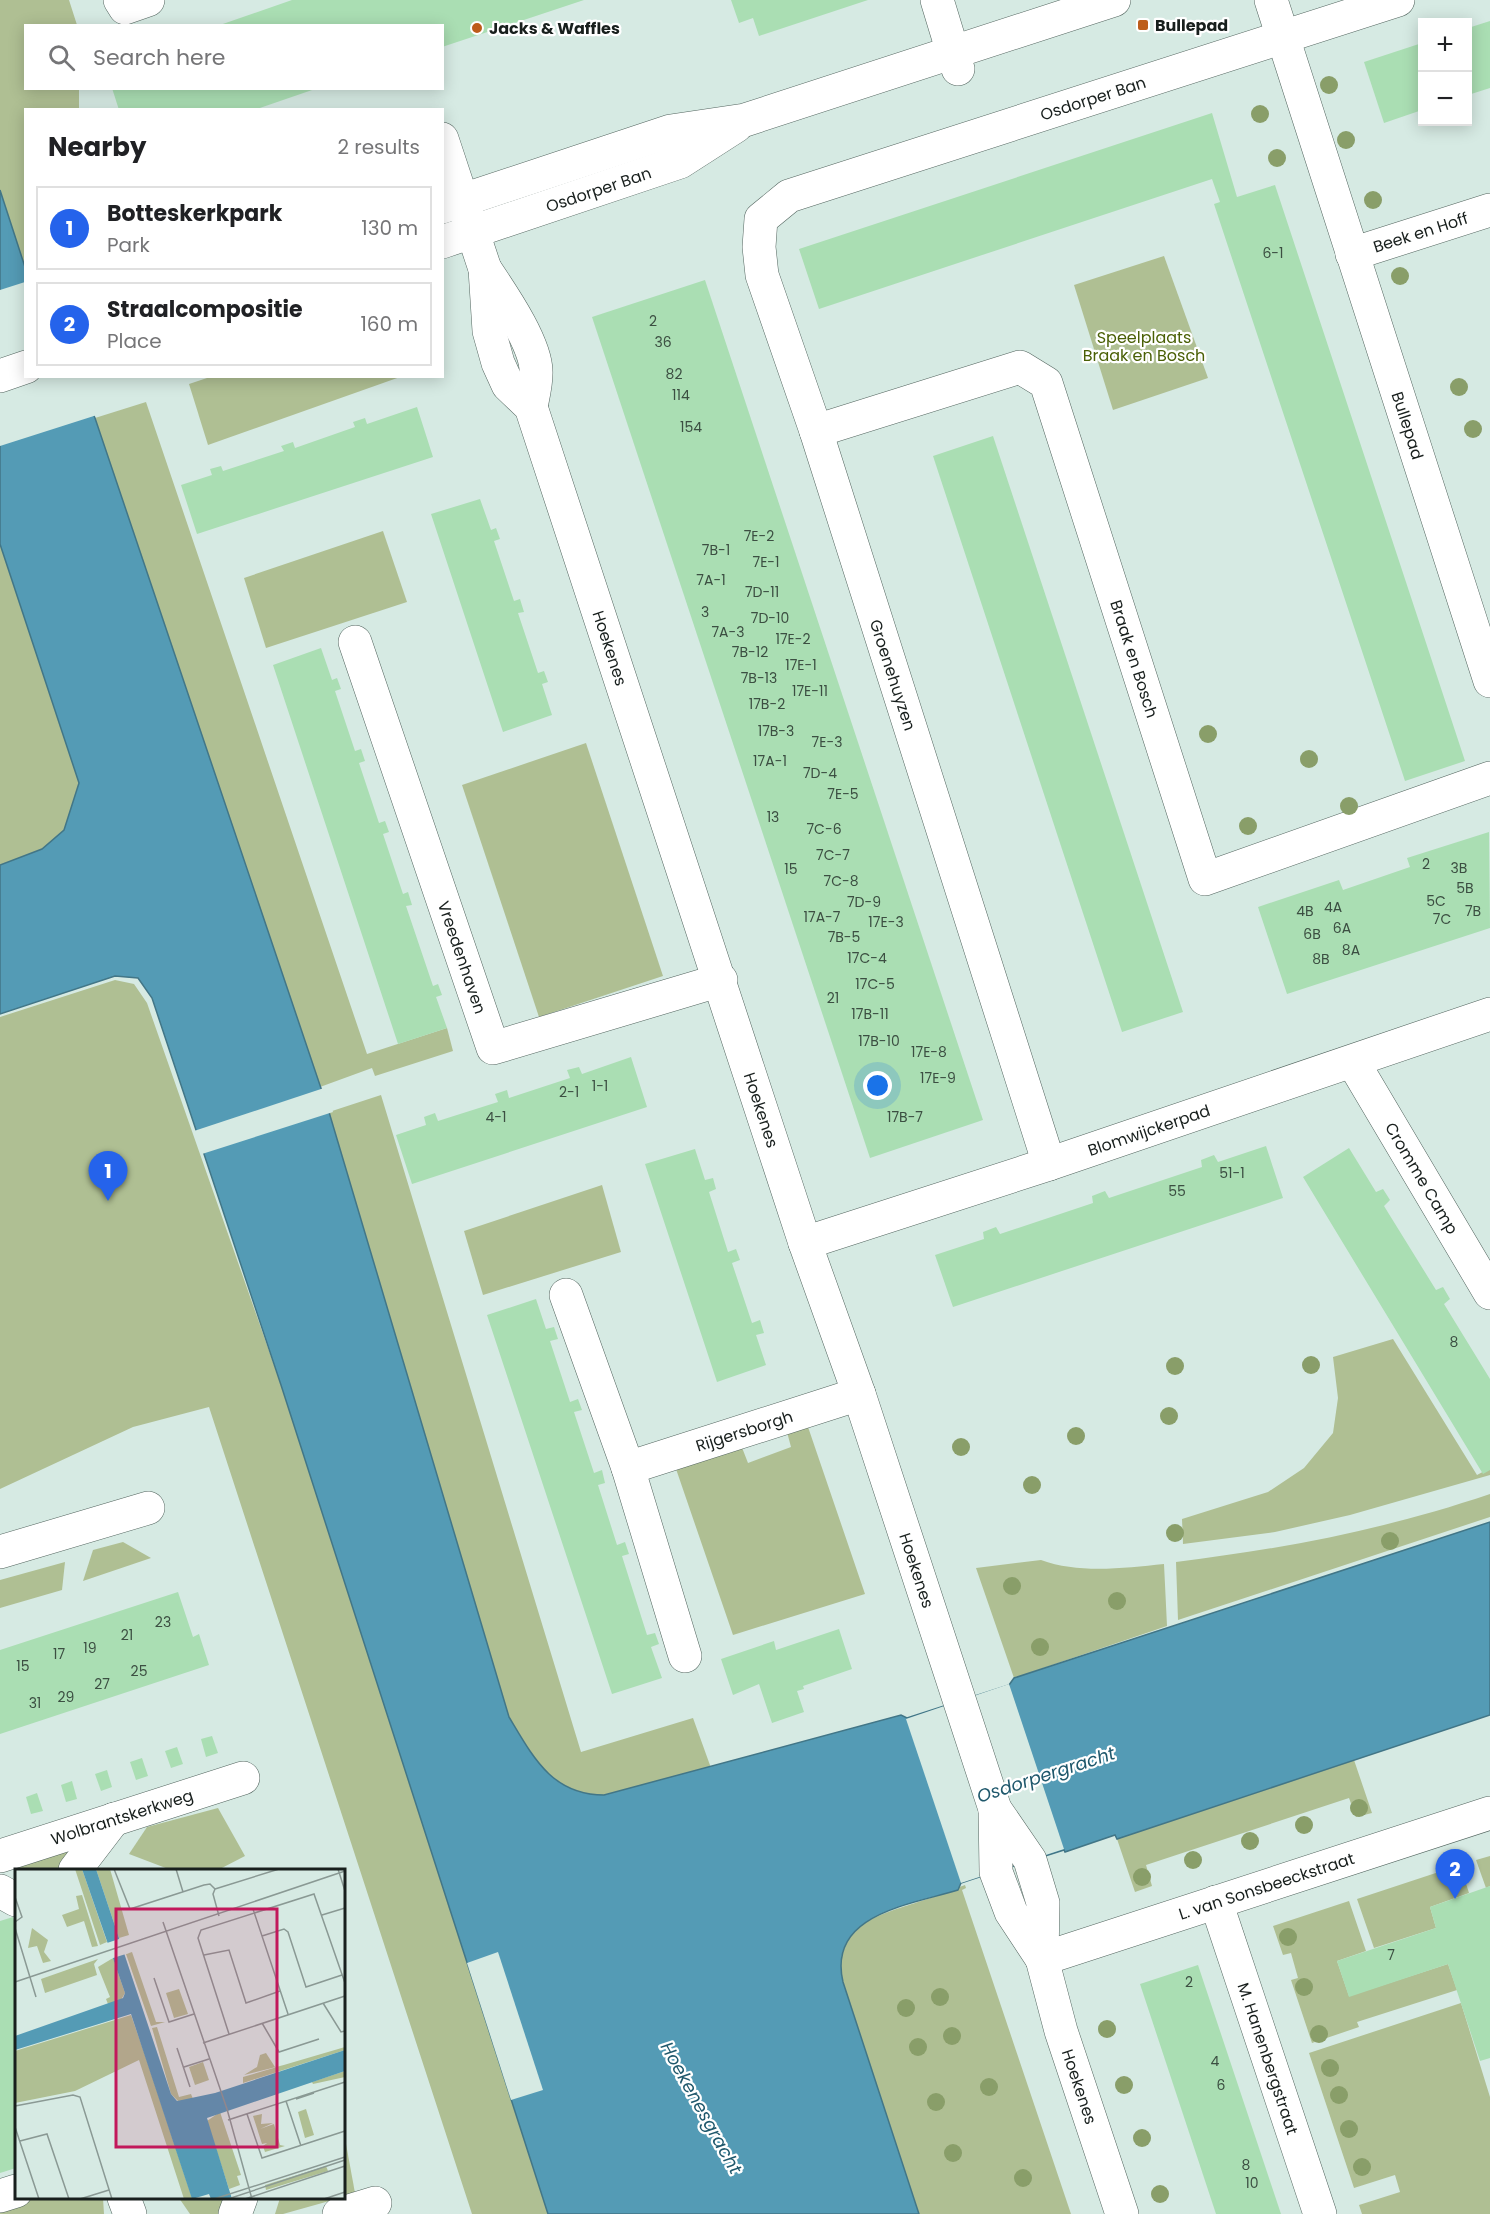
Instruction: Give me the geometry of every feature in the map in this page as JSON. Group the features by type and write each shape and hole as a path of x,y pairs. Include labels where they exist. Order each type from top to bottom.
{"street":[{"path":"937,0 956,61"},
{"name":"Osdorper Ban","path":"453,203 671,131 745,120 956,61 1114,0"},
{"name":"Bullepad","path":"1272,0 1490,681"},
{"name":"Osdorper Ban","path":"789,196 1283,35 1398,0"},
{"name":"Osdorper Ban","path":"444,241 680,162 745,120"},
{"path":"444,151 453,203"},
{"name":"Groenehuyzen","path":"789,196 761,219 759,247 762,275 816,431 1049,1164"},
{"name":"Hoekenes","path":"453,203 473,233 485,269 489,331 498,363 508,384 531,407 721,980 805,1243 860,1394 995,1809 1030,1860 1043,1903 1042,1959 1061,2031 1122,2214"},
{"name":"Beek en Hoff","path":"1352,254 1490,210"},
{"path":"0,376 24,368"},
{"name":"Braak en Bosch","path":"816,431 1020,368 1046,383 1205,879 1490,778"},
{"name":"Vreedenhaven","path":"355,642 493,1048 721,980"},
{"name":"Blomwijckerpad","path":"805,1243 1049,1164 1490,1014"},
{"name":"Cromme Camp","path":"1353,1062 1490,1293"},
{"path":"566,1295 628,1468 685,1656"},
{"name":"Rijgersborgh","path":"628,1468 860,1394"},
{"path":"0,1552 148,1508"},
{"name":"Wolbrantskerkweg","path":"0,1856 243,1778"},
{"name":"Hoekenes","path":"995,1809 996,1872 1011,1912 1042,1959"},
{"name":"L. van Sonsbeeckstraat","path":"1042,1959 1490,1813"},
{"path":"76,1869 114,1819"},
{"path":"0,1891 15,1899"},
{"name":"M. Hanenbergstraat","path":"1216,1902 1320,2214"},
{"path":"0,2196 15,2191"},
{"path":"124,2199 130,2214"},
{"path":"235,2214 241,2199"},
{"path":"339,2214 375,2202"}],"green space":[{"path":"0,0 69,0 77,24 24,24 24,90 79,90 79,108 24,108 24,264 0,190"},
{"name":"Speelplaats Braak en Bosch","path":"1164,256 1208,378 1113,410 1074,285"},
{"path":"207,378 397,378 208,445 189,384"},
{"path":"146,402 367,1054 447,1028 453,1051 375,1076 372,1068 320,1087 95,418"},
{"path":"383,531 407,602 266,648 244,578"},
{"path":"0,544 79,783 64,830 42,849 0,865"},
{"path":"586,743 663,976 539,1017 462,785"},
{"path":"115,980 134,984 147,1003 281,1385 548,2214 472,2214 209,1407 133,1427 0,1489 0,1017"},
{"path":"381,1095 581,1752 693,1718 711,1768 604,1795 585,1795 567,1788 539,1766 509,1717 329,1112"},
{"path":"602,1185 621,1252 483,1295 464,1231"},
{"path":"1393,1339 1477,1475 1490,1468 1490,1475 1350,1515 1275,1532 1183,1544 1182,1519 1268,1492 1304,1468 1333,1433 1338,1398 1333,1357"},
{"path":"807,1424 865,1594 733,1635 675,1466 741,1445 748,1463 791,1447 787,1432"},
{"path":"1490,1494 1490,1517 1178,1620 1176,1562 1257,1551 1373,1528"},
{"path":"123,1542 151,1558 83,1581 93,1550"},
{"path":"1041,1560 1086,1568 1164,1564 1167,1626 1014,1678 976,1568"},
{"path":"65,1562 62,1590 0,1608 0,1580"},
{"path":"1354,1760 1372,1813 1356,1817 1349,1798 1146,1865 1152,1886 1135,1892 1117,1839"},
{"path":"218,1808 245,1856 220,1869 168,1869 129,1854 147,1827"},
{"path":"81,1847 60,1869 22,1869 15,1865"},
{"path":"1490,1856 1490,1886 1486,1888 1476,1860"},
{"path":"1460,1865 1469,1893 1430,1907 1436,1928 1374,1948 1357,1899"},
{"path":"965,1885 966,1888 962,1890 1071,2214 919,2214 843,1982 841,1963 843,1948 860,1926 887,1913"},
{"path":"1349,1901 1366,1951 1337,1961 1349,1996 1448,1964 1457,1990 1357,2022 1359,2027 1312,2043 1291,1980 1298,1978 1291,1953 1283,1955 1273,1926"},
{"path":"1461,2003 1490,2097 1490,2214 1362,2214 1359,2205 1400,2192 1395,2175 1354,2188 1309,2053"},
{"path":"345,2138 355,2193 345,2196"},
{"path":"31,2199 103,2199 104,2214 0,2214 0,2207"},
{"path":"180,2199 225,2199 221,2214 190,2214"},
{"path":"280,2199 336,2199 283,2214 275,2214"}],"water":[{"path":"0,190 24,264 24,378 76,378 95,418 329,1112 509,1717 536,1759 557,1781 586,1793 604,1795 901,1715 907,1718 1009,1685 1014,1678 1490,1522 1490,1715 1117,1839 1115,1835 961,1883 958,1890 876,1916 860,1927 847,1941 841,1959 843,1982 919,2214 548,2214 281,1385 152,998 138,978 115,976 0,1014 0,865 42,849 64,830 79,783 0,544"}],"pier":[{"path":"24,282 24,378 80,378 97,415 0,446 0,290"},
{"path":"324,1088 333,1112 202,1154 194,1131"},
{"path":"1009,1684 1064,1849 961,1883 906,1719"},
{"path":"498,1952 543,2090 511,2100 467,1963"}],"building":[{"path":"292,0 584,0 444,46 444,24 223,24"},
{"path":"731,0 868,0 759,36 753,18 739,23"},
{"path":"1490,21 1490,88 1472,94 1472,72 1472,27"},
{"path":"1418,44 1418,111 1384,123 1364,62"},
{"path":"113,90 312,90 260,108 118,108"},
{"path":"1212,113 1237,197 1275,185 1465,761 1405,781 1214,204 1220,202 1212,179 819,309 799,249"},
{"path":"705,280 983,1120 870,1158 592,317"},
{"path":"417,407 433,457 197,534 181,485 212,475 210,469 221,466 223,471 284,451 281,446 293,442 295,448 355,427 353,422 365,418 367,424"},
{"path":"993,436 1183,1012 1122,1032 933,456"},
{"path":"480,499 491,530 496,528 500,539 494,541 514,601 520,599 524,612 518,613 538,673 544,671 548,682 542,684 552,715 503,732 431,514"},
{"path":"321,648 332,680 337,678 341,689 335,691 355,751 361,749 365,761 359,763 379,823 385,821 389,832 383,834 403,894 408,892 412,905 406,906 433,986 438,984 442,995 436,997 447,1028 398,1044 273,665"},
{"path":"1489,832 1490,928 1287,994 1258,907 1339,880 1343,890 1410,867 1407,858"},
{"path":"631,1057 647,1107 412,1184 396,1135 426,1125 424,1117 435,1113 438,1121 498,1102 495,1094 507,1090 509,1098 570,1078 567,1070 579,1067 582,1074"},
{"path":"1266,1146 1283,1198 953,1307 935,1255 984,1239 983,1232 996,1227 1000,1234 1093,1203 1092,1196 1105,1191 1109,1198 1202,1167 1201,1160 1214,1155 1218,1162"},
{"path":"1349,1148 1376,1192 1383,1189 1390,1200 1384,1206 1436,1290 1443,1287 1450,1299 1444,1304 1490,1379 1490,1470 1483,1474 1303,1177"},
{"path":"695,1149 705,1180 713,1178 716,1189 709,1192 728,1252 736,1249 740,1260 732,1263 752,1323 760,1320 764,1333 756,1335 766,1365 717,1382 645,1164"},
{"path":"536,1299 546,1329 554,1327 558,1339 550,1341 570,1402 578,1399 582,1410 574,1412 594,1473 602,1470 605,1483 598,1485 617,1545 625,1542 629,1554 622,1556 647,1635 655,1633 659,1644 651,1647 662,1678 612,1694 487,1315"},
{"path":"178,1592 193,1637 199,1634 209,1665 0,1734 0,1650"},
{"path":"839,1629 852,1669 803,1686 804,1689 797,1691 804,1712 772,1723 759,1684 733,1695 721,1659 774,1641 776,1650"},
{"path":"212,1736 218,1753 206,1757 201,1739"},
{"path":"177,1747 183,1764 171,1768 165,1751"},
{"path":"142,1758 148,1776 136,1780 130,1762"},
{"path":"107,1770 112,1787 101,1791 95,1774"},
{"path":"72,1781 77,1799 66,1802 61,1785"},
{"path":"37,1793 43,1811 31,1814 26,1797"},
{"path":"1490,1886 1490,2058 1480,2061 1448,1964 1349,1997 1337,1961 1436,1928 1430,1907"},
{"path":"13,1917 15,1924 15,2168 0,2173 0,1921"},
{"path":"1198,1965 1281,2214 1216,2214 1140,1984"}],"place":[{"name":"Bullepad","path":"1143,25"},
{"name":"Jacks & Waffles","path":"477,28"},
{"name":"Botteskerkpark","path":"108,1201"},
{"name":"Straalcompositie","path":"1455,1899"}],"water label":[{"name":"Osdorpergracht","path":"1046,1775"},
{"name":"Hoekenesgracht","path":"701,2108"}]}
